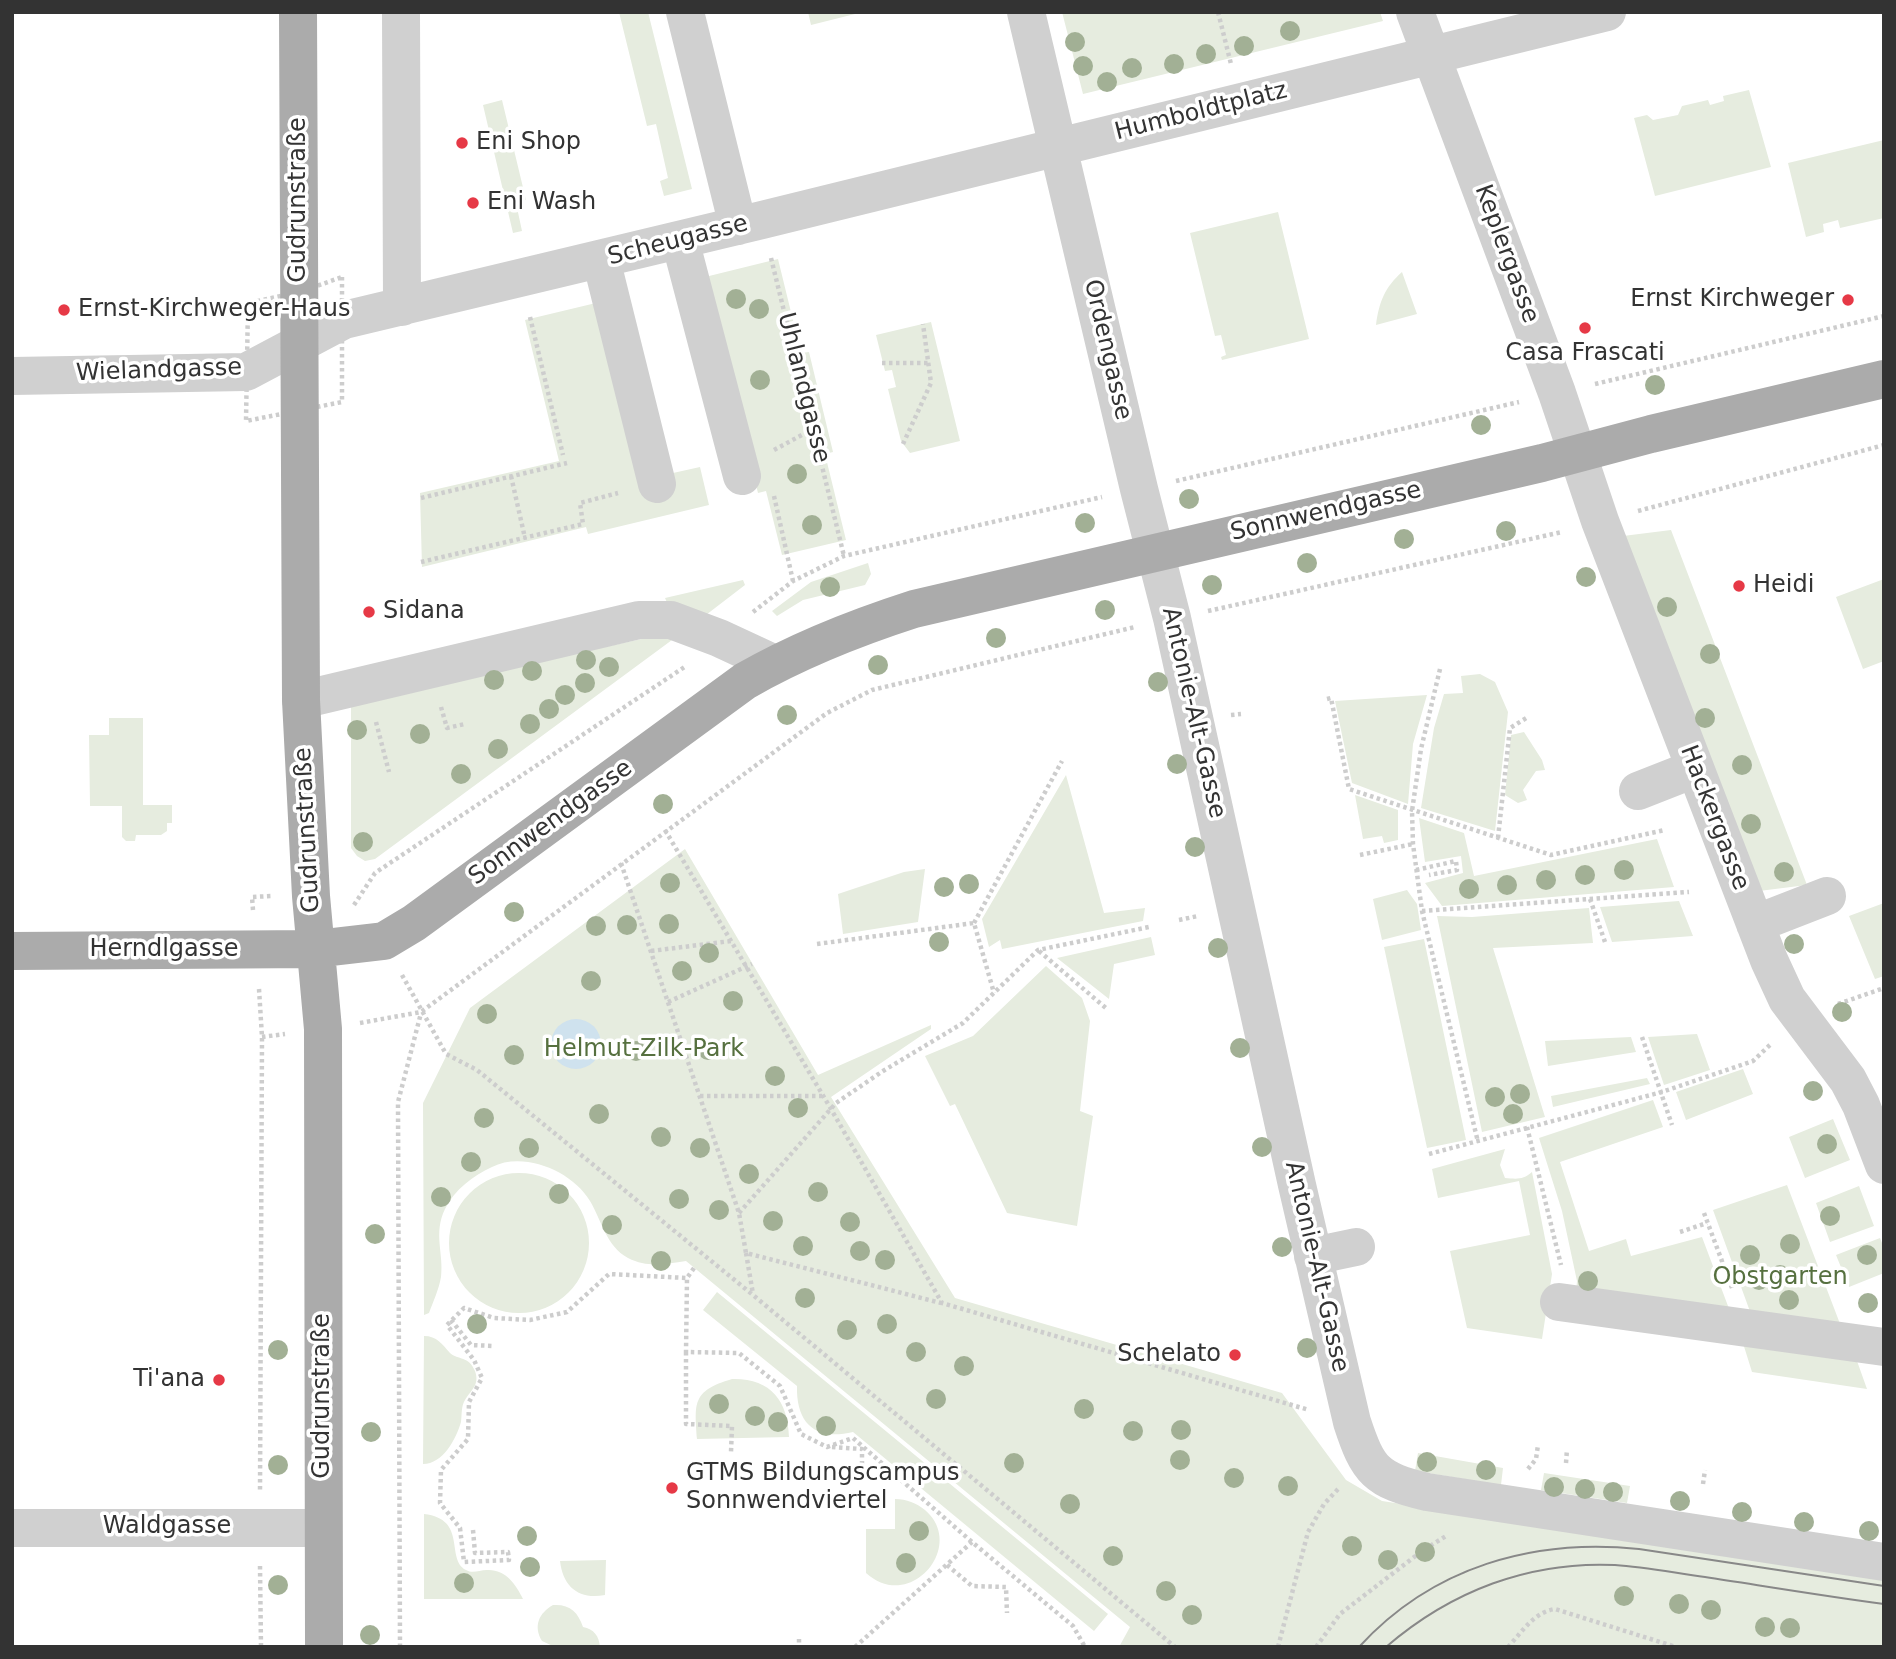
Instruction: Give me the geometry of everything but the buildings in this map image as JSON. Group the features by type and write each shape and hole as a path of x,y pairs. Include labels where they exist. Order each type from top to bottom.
{"main road":[{"name":"Gudrunstraße","path":"298,12 301,699 315,949 323,1029 324,1647"},
{"name":"Sonnwendgasse","path":"315,949 384,941 718,700 775,664 844,632 914,609 1884,379"},
{"name":"Herndlgasse","path":"12,951 315,949"}],"street":[{"path":"401,12 402,307"},
{"path":"685,12 750,223"},
{"path":"1026,12 1059,147"},
{"path":"1415,12 1432,55 1607,12"},
{"name":"Humboldtplatz","path":"1059,147 1432,55"},
{"name":"Keplergasse","path":"1432,55 1578,453"},
{"name":"Scheugasse","path":"300,343 344,320 1059,147"},
{"name":"Ordengasse","path":"1059,147 1155,552"},
{"path":"680,240 742,476"},
{"path":"601,259 657,484"},
{"name":"Wielandgasse","path":"12,376 246,372 300,343"},
{"name":"Hackergasse","path":"1578,453 1600,522 1694,769 1787,999 1848,1080 1884,1165"},
{"name":"Antonie-Alt-Gasse","path":"1155,552 1352,1422 1360,1448 1371,1465 1383,1479 1400,1486 1884,1562"},
{"path":"301,699 639,620 670,620 719,638 775,664"},
{"path":"1638,791 1694,769"},
{"path":"1755,924 1828,895"},
{"path":"1314,1256 1356,1247"},
{"path":"1559,1302 1884,1347"},
{"name":"Waldgasse","path":"12,1528 323,1528"}],"path":[{"path":"1218,12 1240,103"},
{"name":"Uhlandgasse","path":"750,223 844,556"},
{"path":"519,279 564,455"},
{"path":"1139,489 1884,316"},
{"path":"903,444 931,383 923,324"},
{"path":"882,363 928,363"},
{"path":"400,1647 398,1102 421,1012 665,830 828,713 872,690 1172,618 1561,533 1884,445"},
{"path":"421,498 567,463"},
{"path":"511,476 525,538"},
{"path":"422,562 583,524 580,502"},
{"path":"1440,669 1421,749 1412,811 1413,844 1422,911 1478,1142"},
{"path":"367,685 389,772"},
{"path":"1327,699 1331,698 1349,789 1551,855 1665,830"},
{"path":"1498,838 1510,728 1528,717"},
{"path":"995,993 974,923 1062,761"},
{"path":"665,830 831,1109 942,1303"},
{"path":"1360,855 1413,844"},
{"path":"1416,870 1456,861 1457,870 1429,875"},
{"path":"621,863 739,1213 753,1295"},
{"path":"1422,911 1689,892"},
{"path":"1590,899 1605,942"},
{"path":"817,944 974,923"},
{"path":"739,1213 831,1109 883,1071 963,1023 1038,950 1149,926"},
{"path":"651,951 731,941"},
{"path":"1038,950 1107,1009"},
{"path":"668,1002 752,964"},
{"path":"259,977 262,1037 261,1647"},
{"path":"1429,1154 1661,1092 1753,1061 1800,1018 1884,988"},
{"path":"421,1012 446,1054 477,1070 753,1295 1175,1647"},
{"path":"1642,1037 1672,1125"},
{"path":"699,1096 823,1096"},
{"path":"1527,1127 1563,1274 1559,1302"},
{"path":"1704,1213 1747,1329"},
{"path":"1679,1232 1707,1223"},
{"path":"746,1254 942,1303 1352,1422"},
{"path":"694,1268 687,1278 686,1424 732,1426 731,1452"},
{"path":"473,1530 475,1553 509,1552 509,1560 464,1562 460,1528 440,1503 441,1470 468,1439 468,1402 482,1378 474,1360 447,1325 451,1320 464,1308 494,1318 530,1320 567,1312 609,1274 687,1278"},
{"path":"451,1320 471,1345 494,1346"},
{"path":"687,1352 739,1353 780,1386 801,1434 827,1447 862,1449 862,1475"},
{"path":"827,1447 853,1437 1073,1626 1085,1647"},
{"path":"1316,1647 1349,1607 1422,1551 1498,1502 1536,1460 1538,1445"},
{"path":"1566,1463 1567,1449"},
{"path":"1278,1647 1308,1532 1324,1504 1346,1480 1371,1465"},
{"path":"1703,1484 1705,1470"},
{"path":"855,1647 972,1542"},
{"path":"947,1565 972,1586 1006,1587 1007,1613"},
{"path":"1508,1647 1536,1616 1546,1610 1555,1609 1676,1647"},
{"path":"799,1639 799,1647"}],"green space":[{"path":"619,12 648,12 692,189 664,196 660,181 668,178 656,124 647,126"},
{"path":"808,12 854,12 855,14 811,25"},
{"path":"1062,12 1380,12 1383,21 1083,94"},
{"path":"1749,90 1771,167 1655,196 1634,118 1647,115 1653,120 1678,115 1682,106 1708,100 1710,105 1724,101 1723,96"},
{"path":"502,100 526,200 516,203 522,231 513,233 483,105"},
{"path":"1884,140 1884,218 1840,228 1838,220 1823,224 1824,232 1806,237 1788,163"},
{"path":"1278,212 1309,339 1222,360 1221,357 1226,355 1221,335 1215,336 1190,233"},
{"path":"778,259 801,353 809,352 833,452 825,454 846,540 782,555 766,491 758,493 705,277"},
{"path":"1402,272 1417,314 1376,325 1384,296 1391,283"},
{"path":"621,297 664,475 700,467 709,505 588,534 586,527 422,567 420,493 559,461 525,320"},
{"path":"931,322 960,441 910,453 901,441 888,389 896,387 892,370 885,371 876,335"},
{"path":"1671,530 1807,885 1759,891 1623,536"},
{"path":"868,563 871,574 865,585 803,600 777,616 772,611 811,582"},
{"path":"1884,579 1884,661 1863,669 1836,597"},
{"path":"743,580 745,585 702,618 669,607 665,598"},
{"path":"660,635 672,640 375,859 365,861 351,848 351,702"},
{"path":"1480,674 1495,682 1508,712 1495,831 1421,808 1434,728 1444,694 1463,693 1461,676"},
{"path":"1427,695 1413,744 1408,804 1352,783 1335,701"},
{"path":"109,718 143,718 143,805 172,805 172,823 167,823 167,831 161,835 136,835 135,841 126,841 122,837 122,806 90,806 89,735 109,735"},
{"path":"1524,732 1542,760 1545,770 1536,771 1523,790 1527,800 1518,803 1505,795 1511,735"},
{"path":"1066,775 1104,913 1145,908 1143,921 1002,949 1000,940 989,947 982,919"},
{"path":"1355,795 1398,810 1398,840 1384,843 1382,836 1363,839"},
{"path":"1419,818 1464,833 1474,876 1657,839 1674,887 1442,906 1425,883 1463,873 1461,856 1425,862"},
{"name":"Helmut-Zilk-Park","path":"685,849 818,1075 931,1025 931,1029 831,1097 955,1298 1282,1393 1346,1480 1382,1501 1884,1577 1884,1647 1119,1647 1130,1627 686,1261 650,1264 628,1258 609,1240 582,1190 560,1173 532,1163 518,1161 492,1167 465,1184 449,1202 439,1235 442,1268 440,1282 429,1313 424,1315 423,1103 470,1008"},
{"path":"925,869 918,922 843,934 838,894 904,872"},
{"path":"1407,890 1417,904 1421,930 1382,940 1373,899"},
{"path":"1679,901 1693,936 1612,942 1600,907"},
{"path":"1884,903 1884,976 1875,979 1849,916"},
{"path":"1589,908 1593,943 1493,948 1545,1117 1482,1132 1437,916 1472,917"},
{"path":"1151,937 1155,955 1114,964 1109,999 1057,958"},
{"path":"1424,939 1466,1140 1427,1148 1384,947"},
{"path":"1046,966 1082,998 1090,1021 1080,1111 1093,1116 1077,1226 1007,1213 955,1104 950,1106 925,1056 973,1036"},
{"path":"1697,1034 1710,1070 1664,1085 1648,1037"},
{"path":"1631,1037 1636,1052 1548,1066 1545,1041"},
{"path":"1743,1069 1753,1094 1686,1120 1676,1092"},
{"path":"1647,1078 1650,1084 1553,1107 1551,1096"},
{"path":"1653,1100 1663,1127 1560,1162 1589,1251 1626,1239 1631,1256 1702,1237 1731,1314 1574,1315 1577,1281 1562,1211 1539,1138"},
{"path":"1833,1119 1850,1160 1805,1178 1789,1137"},
{"path":"1505,1149 1500,1165 1505,1178 1520,1178 1532,1172 1552,1274 1542,1339 1467,1328 1450,1251 1530,1235 1519,1181 1438,1198 1432,1169"},
{"path":"519,1173 546,1178 568,1194 584,1216 589,1243 584,1270 568,1292 546,1308 519,1313 492,1308 470,1292 454,1270 449,1243 454,1216 470,1194 492,1178"},
{"name":"Obstgarten","path":"1787,1185 1842,1329 1752,1317 1713,1210"},
{"path":"1859,1186 1874,1226 1830,1242 1816,1203"},
{"path":"1880,1238 1884,1248 1884,1273 1849,1287 1836,1255"},
{"path":"717,1292 1108,1614 1094,1631 853,1432 829,1434 811,1427 800,1410 797,1386 703,1310"},
{"path":"424,1336 436,1339 450,1353 470,1363 476,1380 464,1402 461,1422 452,1443 437,1460 423,1464"},
{"path":"1742,1340 1857,1361 1867,1389 1752,1372"},
{"path":"732,1379 757,1382 774,1394 785,1412 789,1437 697,1439 698,1400 709,1389"},
{"path":"1418,1453 1503,1468 1501,1485 1415,1471"},
{"path":"1544,1473 1630,1486 1627,1503 1541,1490"},
{"path":"895,1499 911,1502 925,1510 936,1525 940,1541 928,1570 915,1580 900,1585 883,1583 866,1573 866,1529 895,1529"},
{"path":"424,1514 438,1517 446,1523 454,1540 460,1565 471,1572 499,1572 513,1583 523,1599 424,1599"},
{"path":"606,1560 605,1595 596,1596 574,1590 565,1578 560,1561"},
{"path":"553,1605 572,1610 583,1627 595,1634 600,1647 555,1647 542,1641 538,1630 539,1620"}],"water":[{"path":"576,1019 593,1027 601,1044 593,1061 576,1069 559,1061 551,1044 559,1027"}],"tram line":[{"path":"1359,1647 1388,1619 1419,1596 1452,1578 1523,1554 1561,1548 1639,1549 1884,1586"},
{"path":"1386,1647 1411,1627 1464,1595 1522,1574 1583,1565 1638,1567 1884,1604"}],"place":[{"name":"Eni Shop","path":"462,143"},
{"name":"Eni Wash","path":"473,203"},
{"name":"Ernst Kirchweger","path":"1848,300"},
{"name":"Ernst-Kirchweger-Haus","path":"64,310"},
{"name":"Casa Frascati","path":"1585,328"},
{"name":"Heidi","path":"1739,586"},
{"name":"Sidana","path":"369,612"},
{"name":"Schelato","path":"1235,1355"},
{"name":"Ti'ana","path":"219,1380"},
{"name":"GTMS Bildungscampus Sonnwendviertel","path":"672,1488"}]}
